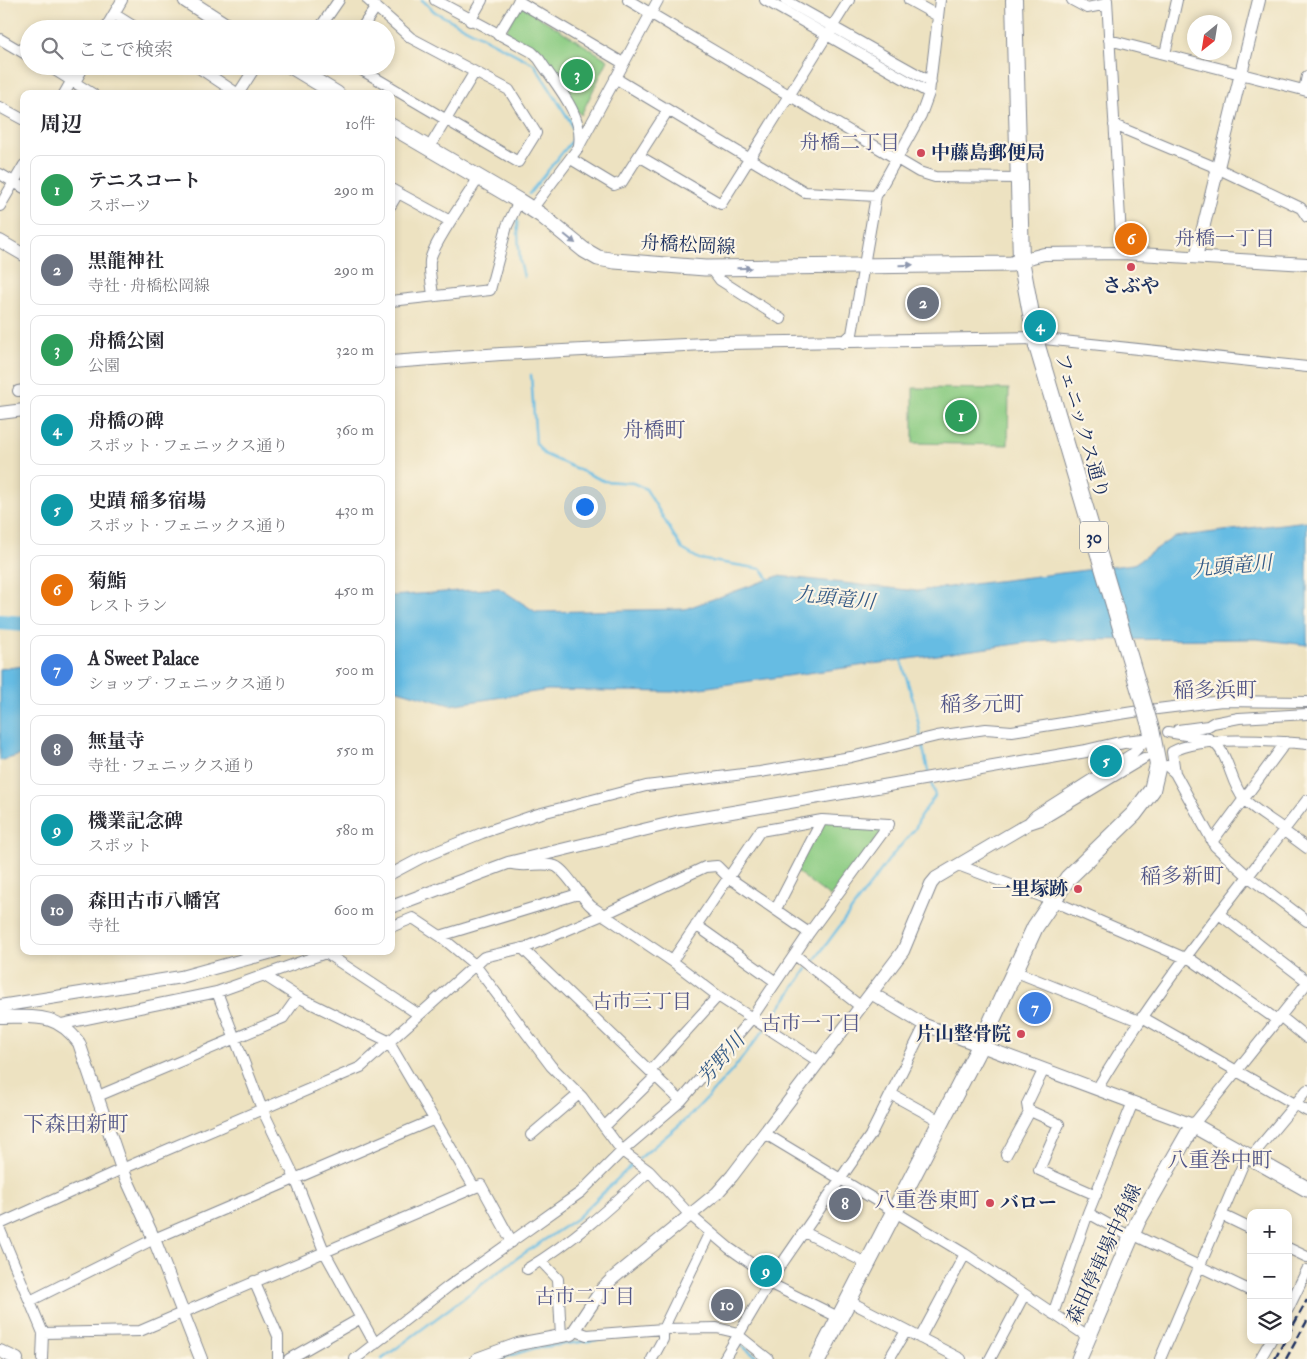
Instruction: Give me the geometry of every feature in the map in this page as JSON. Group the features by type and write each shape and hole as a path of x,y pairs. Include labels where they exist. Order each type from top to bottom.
{"main road":[{"path":"186,0 217,20"},
{"name":"フェニックス通り","path":"818,1359 942,1122 980,1046 1035,927 1051,900 1068,878 1134,814 1150,794 1158,765 1154,735 1036,342 1021,260 1014,0"},
{"path":"305,75 330,90"},
{"name":"舟橋松岡線","path":"395,128 525,205 584,250 598,258 624,262 711,268 1012,264 1021,260"},
{"path":"1193,1125 1307,1189"},
{"name":"森田停車場中角線","path":"1079,1359 1132,1235 1193,1125"}],"street":[{"path":"110,20 122,0"},
{"path":"325,20 338,0"},
{"path":"435,0 470,21 532,52 539,59 576,117 580,135 578,148"},
{"path":"470,21 482,0"},
{"path":"498,35 519,0 624,63"},
{"path":"628,0 919,172 935,177 1018,178"},
{"path":"395,301 490,290 508,226 525,205 571,159 658,0"},
{"path":"765,0 830,31 930,88"},
{"path":"785,0 830,31"},
{"path":"639,156 721,204 849,0"},
{"path":"909,0 938,16"},
{"path":"842,342 852,334 876,196 921,115 930,88 940,0"},
{"path":"1072,0 1087,8 1107,2 1122,253"},
{"path":"1165,54 1177,0"},
{"path":"1196,257 1259,0"},
{"path":"364,20 372,4 390,20"},
{"path":"114,14 124,20"},
{"path":"395,25 410,38 509,90 536,133 518,162 395,90"},
{"path":"0,40 20,51"},
{"path":"1109,40 1305,91 1307,76"},
{"path":"429,148 474,73"},
{"path":"63,75 87,90"},
{"path":"67,90 77,75"},
{"path":"210,75 232,90"},
{"path":"241,90 250,75"},
{"path":"369,75 395,90"},
{"path":"615,78 805,192 876,196"},
{"path":"0,107 20,118"},
{"path":"571,159 614,185 622,182 668,110"},
{"path":"1114,125 1217,168 1301,208 1307,217"},
{"path":"0,206 20,172"},
{"path":"0,174 20,186"},
{"path":"433,296 430,260 450,221 467,198 479,177"},
{"path":"395,192 450,221"},
{"path":"0,241 20,253"},
{"path":"1021,260 1044,254 1122,253 1307,264"},
{"path":"711,268 720,280 781,319"},
{"path":"395,362 501,354 725,343 1036,342 1307,367"},
{"path":"0,413 20,410"},
{"path":"395,872 421,858 482,833 600,796 646,786 760,772 842,758 937,736 986,729 1012,731 1133,712 1222,701 1307,702"},
{"path":"395,905 508,863 680,820 941,776 1208,726 1213,723 1239,718 1307,714"},
{"path":"1026,825 1036,815 1132,754 1154,735 1208,739 1214,742 1220,750 1244,798 1307,848"},
{"path":"1212,842 1286,742"},
{"path":"1307,744 1286,742 1193,743 1172,752 1171,769 1212,842 1249,877 1307,921"},
{"path":"477,1359 518,1344 561,1337 576,1331 597,1296 612,1279 722,1188 903,951 931,884 936,878 1026,825 1041,820 1144,758"},
{"path":"1097,1089 1141,1019 1185,957 1307,800"},
{"path":"776,909 822,820"},
{"path":"355,1359 449,1286 563,1207 681,1100 751,1019 809,933 889,824 822,820 760,831 672,962"},
{"path":"508,863 519,867 553,866 559,868 578,894 592,907 605,914 751,1019 818,1061"},
{"path":"958,865 1051,900 1185,957 1307,1038"},
{"path":"0,1224 122,1169 361,1068 388,1041 484,957 522,948 605,914 705,867 717,866 728,876 809,933"},
{"path":"440,936 578,894"},
{"path":"870,993 925,1025 1193,1125 1307,982 1219,914"},
{"path":"395,925 413,918 440,936 475,965 551,1066 579,1094 622,1152 649,1171 690,1215 771,1280 840,1318"},
{"path":"696,925 776,982"},
{"path":"522,948 681,1100"},
{"path":"0,1006 181,977 261,955"},
{"path":"62,1024 217,992 320,955"},
{"path":"332,955 418,1014"},
{"path":"795,955 860,1006"},
{"path":"1014,971 1141,1019 1237,1070 1307,1111"},
{"path":"265,976 298,996 388,1041 474,1187"},
{"path":"217,992 262,1109 295,1178 324,1251 375,1344"},
{"path":"98,1096 283,1018 298,996"},
{"path":"604,1127 653,1074 718,996"},
{"path":"0,1017 54,1020 62,1024 79,1042 122,1169 154,1239 201,1359"},
{"path":"724,1359 740,1336 771,1280 870,1136 925,1025"},
{"path":"1044,1069 1027,1104 1030,1110 1059,1124 1039,1170 1096,1195"},
{"path":"1160,1359 1175,1319 1201,1267 1249,1156 1307,1090"},
{"path":"531,1134 579,1094"},
{"path":"891,1094 942,1122"},
{"path":"1053,1314 1088,1213 1133,1102"},
{"path":"1006,1156 1030,1110"},
{"path":"30,1301 154,1239 435,1119"},
{"path":"764,1133 840,1181 965,1254 1088,1337"},
{"path":"527,1269 568,1242 616,1202 649,1171"},
{"path":"43,1332 140,1331 482,1185 512,1242"},
{"path":"1088,1213 1247,1289"},
{"path":"1222,1215 1247,1227"},
{"path":"0,1230 43,1332 42,1359"},
{"path":"652,1359 663,1340 663,1329 710,1232"},
{"path":"804,1232 868,1264"},
{"path":"1292,1250 1307,1257"},
{"path":"920,1338 965,1254"},
{"path":"541,1261 558,1279 561,1337"},
{"path":"1292,1301 1307,1270"},
{"path":"254,1281 278,1336 278,1359"},
{"path":"990,1359 1024,1295"},
{"path":"848,1302 961,1359"},
{"path":"289,1359 361,1318"},
{"path":"576,1331 587,1335 663,1329 728,1329 740,1336 768,1359"},
{"path":"889,1359 906,1331"},
{"path":"1260,1359 1269,1344"},
{"path":"0,1351 17,1359"}],"green space":[{"path":"520,5 608,60 581,115 571,104 542,59 505,32"},
{"path":"913,388 1009,389 1008,445 913,443"},
{"path":"822,820 887,826 830,897 796,871"}],"water":[{"path":"1307,521 1307,645 1256,639 1045,640 672,692 548,690 450,705 395,689 395,596 499,588 536,612 685,609 778,576 917,591 1134,564 1174,537"},
{"path":"20,666 20,755 0,761 0,669"}],"waterway":[{"path":"422,0 435,12 534,64 570,121 573,131 571,142 529,194"},
{"path":"517,220 520,261 524,277"},
{"path":"531,375 536,443 544,454 604,481 633,483 646,489 682,549 699,559 762,569 769,580"},
{"name":"九頭竜川","path":"0,622 20,624"},
{"name":"芳野川","path":"900,656 916,710 921,738"},
{"name":"芳野川","path":"922,744 929,775"},
{"name":"芳野川","path":"811,965 890,858 915,829 920,817 935,796 931,782"},
{"name":"芳野川","path":"767,1026 807,969"},
{"name":"芳野川","path":"639,1159 690,1116 731,1072 764,1030"},
{"name":"芳野川","path":"382,1359 517,1258 576,1219 633,1164"},
{"path":"498,1359 535,1348 604,1339"},
{"path":"737,1342 759,1359"}],"railway":[{"path":"1292,1328 1307,1300"},
{"path":"1286,1359 1307,1321"},
{"path":"1275,1359 1283,1344"}],"place":[{"name":"舟橋公園","path":"577,75"},
{"name":"中藤島郵便局","path":"921,153"},
{"name":"菊鮨","path":"1131,239"},
{"name":"さぶや","path":"1131,267"},
{"name":"黒龍神社","path":"923,303"},
{"name":"舟橋の碑","path":"1040,326"},
{"name":"テニスコート","path":"961,416"},
{"name":"史蹟 稲多宿場","path":"1106,761"},
{"name":"一里塚跡","path":"1078,889"},
{"name":"A Sweet Palace","path":"1035,1008"},
{"name":"片山整骨院","path":"1021,1034"},
{"name":"バロー","path":"990,1203"},
{"name":"無量寺","path":"845,1204"},
{"name":"機業記念碑","path":"766,1271"},
{"name":"森田古市八幡宮","path":"727,1305"}],"district":[{"name":"舟橋二丁目","path":"850,142"},
{"name":"舟橋一丁目","path":"1225,238"},
{"name":"舟橋町","path":"654,430"},
{"name":"稲多浜町","path":"1215,690"},
{"name":"稲多元町","path":"982,704"},
{"name":"稲多新町","path":"1182,876"},
{"name":"古市三丁目","path":"642,1001"},
{"name":"古市一丁目","path":"811,1023"},
{"name":"下森田新町","path":"76,1124"},
{"name":"八重巻中町","path":"1220,1160"},
{"name":"八重巻東町","path":"927,1200"},
{"name":"古市二丁目","path":"585,1296"}]}
